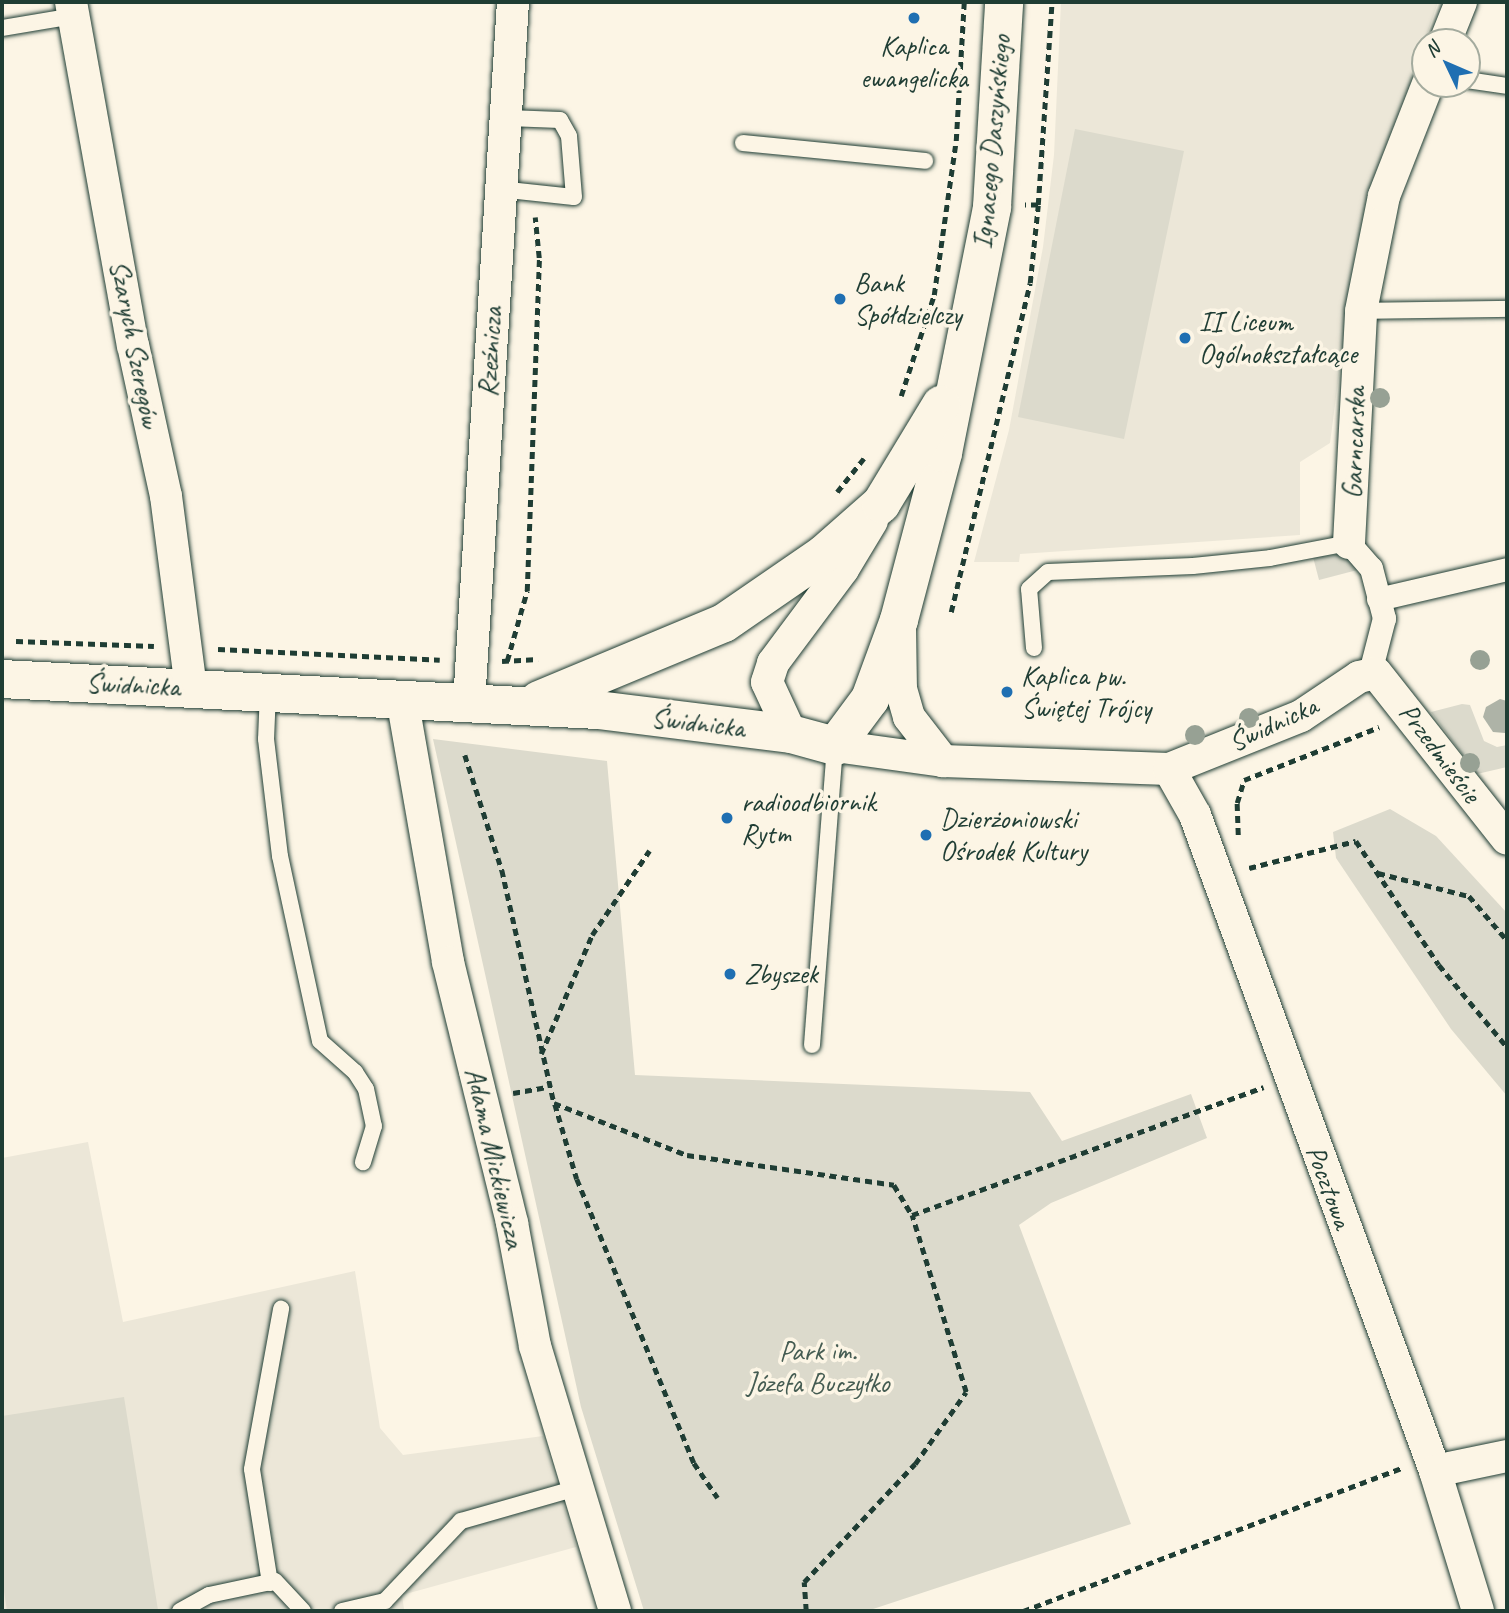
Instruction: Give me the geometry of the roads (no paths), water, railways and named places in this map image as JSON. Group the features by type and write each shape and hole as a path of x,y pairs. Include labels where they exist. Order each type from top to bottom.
{"street":[{"name":"Rzeźnicza","path":"469,703 499,189 508,118 513,2"},
{"name":"Ignacego Daszyńskiego","path":"835,746 870,699 899,620 962,364 992,207 1004,2"},
{"path":"1451,28 1461,2"},
{"name":"Szarych Szeregów","path":"73,9 133,345 166,496 191,688"},
{"name":"Garncarska","path":"1349,543 1361,311 1384,196 1422,98"},
{"name":"Ignacego Daszyńskiego","path":"791,734 766,682 774,663 843,569 922,442 962,364"},
{"name":"Ignacego Daszyńskiego","path":"527,705 724,623 824,554 881,504"},
{"path":"1349,543 1363,554 1371,568 1384,618 1382,636 1376,643 1370,673"},
{"path":"1378,599 1507,569"},
{"name":"Ignacego Daszyńskiego","path":"899,620 901,689 909,716 943,761"},
{"name":"Świdnicka","path":"2,679 527,705 791,734 835,746 943,761 1169,769 1301,716 1370,673"},
{"name":"Przedmieście","path":"1370,673 1384,680 1507,839"},
{"name":"Adama Mickiewicza","path":"402,698 448,962 512,1223 535,1346 615,1611"},
{"name":"Pocztowa","path":"1169,769 1229,874 1290,1078 1433,1464 1478,1611"},
{"path":"1433,1464 1507,1455"}],"lane":[{"path":"2,28 73,9"},
{"path":"1481,82 1507,86"},
{"path":"499,189 574,197 569,136 559,120 508,118"},
{"path":"743,143 925,161"},
{"path":"1361,311 1507,309"},
{"path":"1034,648 1029,589 1048,572 1206,564 1349,543"},
{"path":"268,692 266,738 280,856 320,1041 355,1072 366,1089 374,1126 363,1162"},
{"path":"812,1045 835,746"},
{"path":"270,1583 252,1469 281,1309"},
{"path":"342,1611 385,1601 461,1521 577,1488"},
{"path":"180,1611 209,1595 275,1581 303,1611"}],"place":[{"name":"Kaplica ewangelicka","path":"914,18"},
{"name":"Bank Spółdzielczy","path":"840,299"},
{"name":"II Liceum Ogólnokształcące","path":"1185,338"},
{"name":"Kaplica pw. Świętej Trójcy","path":"1007,692"},
{"name":"radioodbiornik Rytm","path":"727,818"},
{"name":"Dzierżoniowski Ośrodek Kultury","path":"926,835"},
{"name":"Zbyszek","path":"730,974"}],"park label":[{"name":"Park im. Józefa Buczyłko","path":"818,1367"}]}
